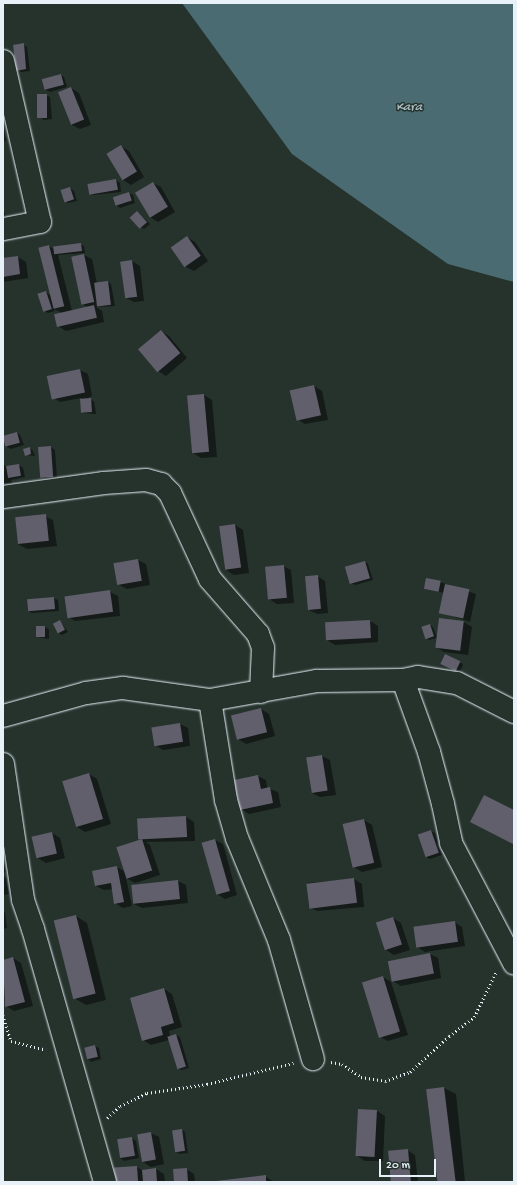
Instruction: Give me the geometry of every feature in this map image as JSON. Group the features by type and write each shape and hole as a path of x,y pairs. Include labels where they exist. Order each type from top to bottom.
{"street":[{"path":"3,61 40,222 3,229"},
{"path":"3,497 104,483 146,480 161,484 170,493 210,579 258,634 263,648 261,692"},
{"path":"3,716 86,693 123,688 210,700 317,681 403,680 418,677 457,683 514,712"},
{"path":"403,680 429,752 451,843 514,963"},
{"path":"210,700 226,800 237,838 279,940 313,1059"},
{"path":"3,764 23,900 69,1052 105,1182"}],"path":[{"path":"3,1015 11,1041 50,1051 69,1052"}],"water":[{"name":"Kara","path":"182,3 514,3 514,282 448,264 292,154"}],"building":[{"path":"24,43 26,69 16,71 13,45"},
{"path":"61,74 64,85 45,90 42,79"},
{"path":"71,87 84,119 71,125 58,92"},
{"path":"37,94 47,94 47,118 37,118"},
{"path":"121,145 137,172 122,180 106,154"},
{"path":"116,179 118,190 89,195 87,184"},
{"path":"153,182 168,207 150,218 135,193"},
{"path":"70,187 74,199 65,202 60,190"},
{"path":"129,192 132,201 116,206 113,197"},
{"path":"137,211 147,222 140,229 130,218"},
{"path":"187,236 201,256 184,267 171,247"},
{"path":"81,243 82,251 54,254 53,246"},
{"path":"49,245 64,306 54,309 38,248"},
{"path":"84,254 94,302 81,305 71,257"},
{"path":"18,256 20,274 3,277 3,258"},
{"path":"132,260 137,297 125,298 120,262"},
{"path":"108,281 111,305 97,307 94,283"},
{"path":"46,291 52,309 43,312 37,294"},
{"path":"94,305 97,318 57,327 54,314"},
{"path":"161,330 180,353 157,372 138,349"},
{"path":"80,369 85,392 52,400 47,376"},
{"path":"314,385 321,415 297,421 290,391"},
{"path":"204,394 209,452 192,453 187,395"},
{"path":"91,398 92,412 81,413 80,399"},
{"path":"17,432 20,443 5,447 3,436"},
{"path":"51,446 53,477 40,478 38,447"},
{"path":"30,447 31,454 25,456 23,449"},
{"path":"19,464 21,476 8,478 6,466"},
{"path":"46,514 49,541 18,544 15,517"},
{"path":"235,524 241,568 225,570 219,526"},
{"path":"138,559 142,581 117,585 113,563"},
{"path":"365,561 370,578 350,584 345,567"},
{"path":"284,565 287,598 268,600 265,567"},
{"path":"318,575 321,609 308,610 305,576"},
{"path":"426,578 441,581 439,592 424,589"},
{"path":"445,584 469,589 463,619 439,613"},
{"path":"110,590 113,612 68,618 64,596"},
{"path":"54,597 55,609 28,611 27,599"},
{"path":"439,618 464,621 460,651 435,648"},
{"path":"60,620 65,630 58,633 53,624"},
{"path":"370,620 371,638 326,640 325,622"},
{"path":"430,624 434,636 425,639 421,627"},
{"path":"36,626 45,626 45,637 36,637"},
{"path":"445,654 460,661 456,671 440,664"},
{"path":"261,708 267,732 237,740 231,715"},
{"path":"180,723 183,742 154,746 151,728"},
{"path":"322,755 328,791 312,793 306,758"},
{"path":"89,773 103,819 76,827 62,781"},
{"path":"258,775 261,789 270,787 273,803 240,810 234,780"},
{"path":"484,795 514,810 513,844 470,822"},
{"path":"186,816 187,837 138,840 137,819"},
{"path":"364,819 374,863 353,868 343,824"},
{"path":"431,830 439,853 426,857 418,835"},
{"path":"52,832 57,853 36,858 32,837"},
{"path":"142,839 152,870 127,879 116,847"},
{"path":"215,839 230,891 216,895 202,843"},
{"path":"117,866 124,902 114,904 111,883 95,886 92,871"},
{"path":"354,878 357,903 309,909 306,884"},
{"path":"178,880 180,899 133,904 131,885"},
{"path":"76,915 96,994 73,999 54,921"},
{"path":"393,917 402,945 385,950 376,923"},
{"path":"455,921 458,942 416,948 413,927"},
{"path":"430,953 434,974 392,982 388,961"},
{"path":"13,957 25,1002 5,1007 3,960"},
{"path":"383,976 400,1031 379,1038 362,982"},
{"path":"164,988 174,1023 161,1027 163,1035 142,1041 130,998"},
{"path":"176,1034 186,1067 177,1069 167,1037"},
{"path":"95,1045 98,1057 87,1059 84,1048"},
{"path":"444,1087 456,1182 438,1182 426,1089"},
{"path":"358,1109 377,1110 375,1157 356,1156"},
{"path":"182,1129 185,1151 175,1152 172,1130"},
{"path":"151,1132 156,1160 142,1162 137,1134"},
{"path":"132,1137 135,1156 120,1158 117,1139"},
{"path":"408,1149 411,1182 391,1182 388,1151"},
{"path":"137,1166 138,1182 115,1182 114,1168"},
{"path":"156,1168 157,1182 143,1182 142,1170"},
{"path":"187,1168 188,1182 174,1182 173,1169"},
{"path":"266,1175 266,1182 216,1182 216,1181"}]}
